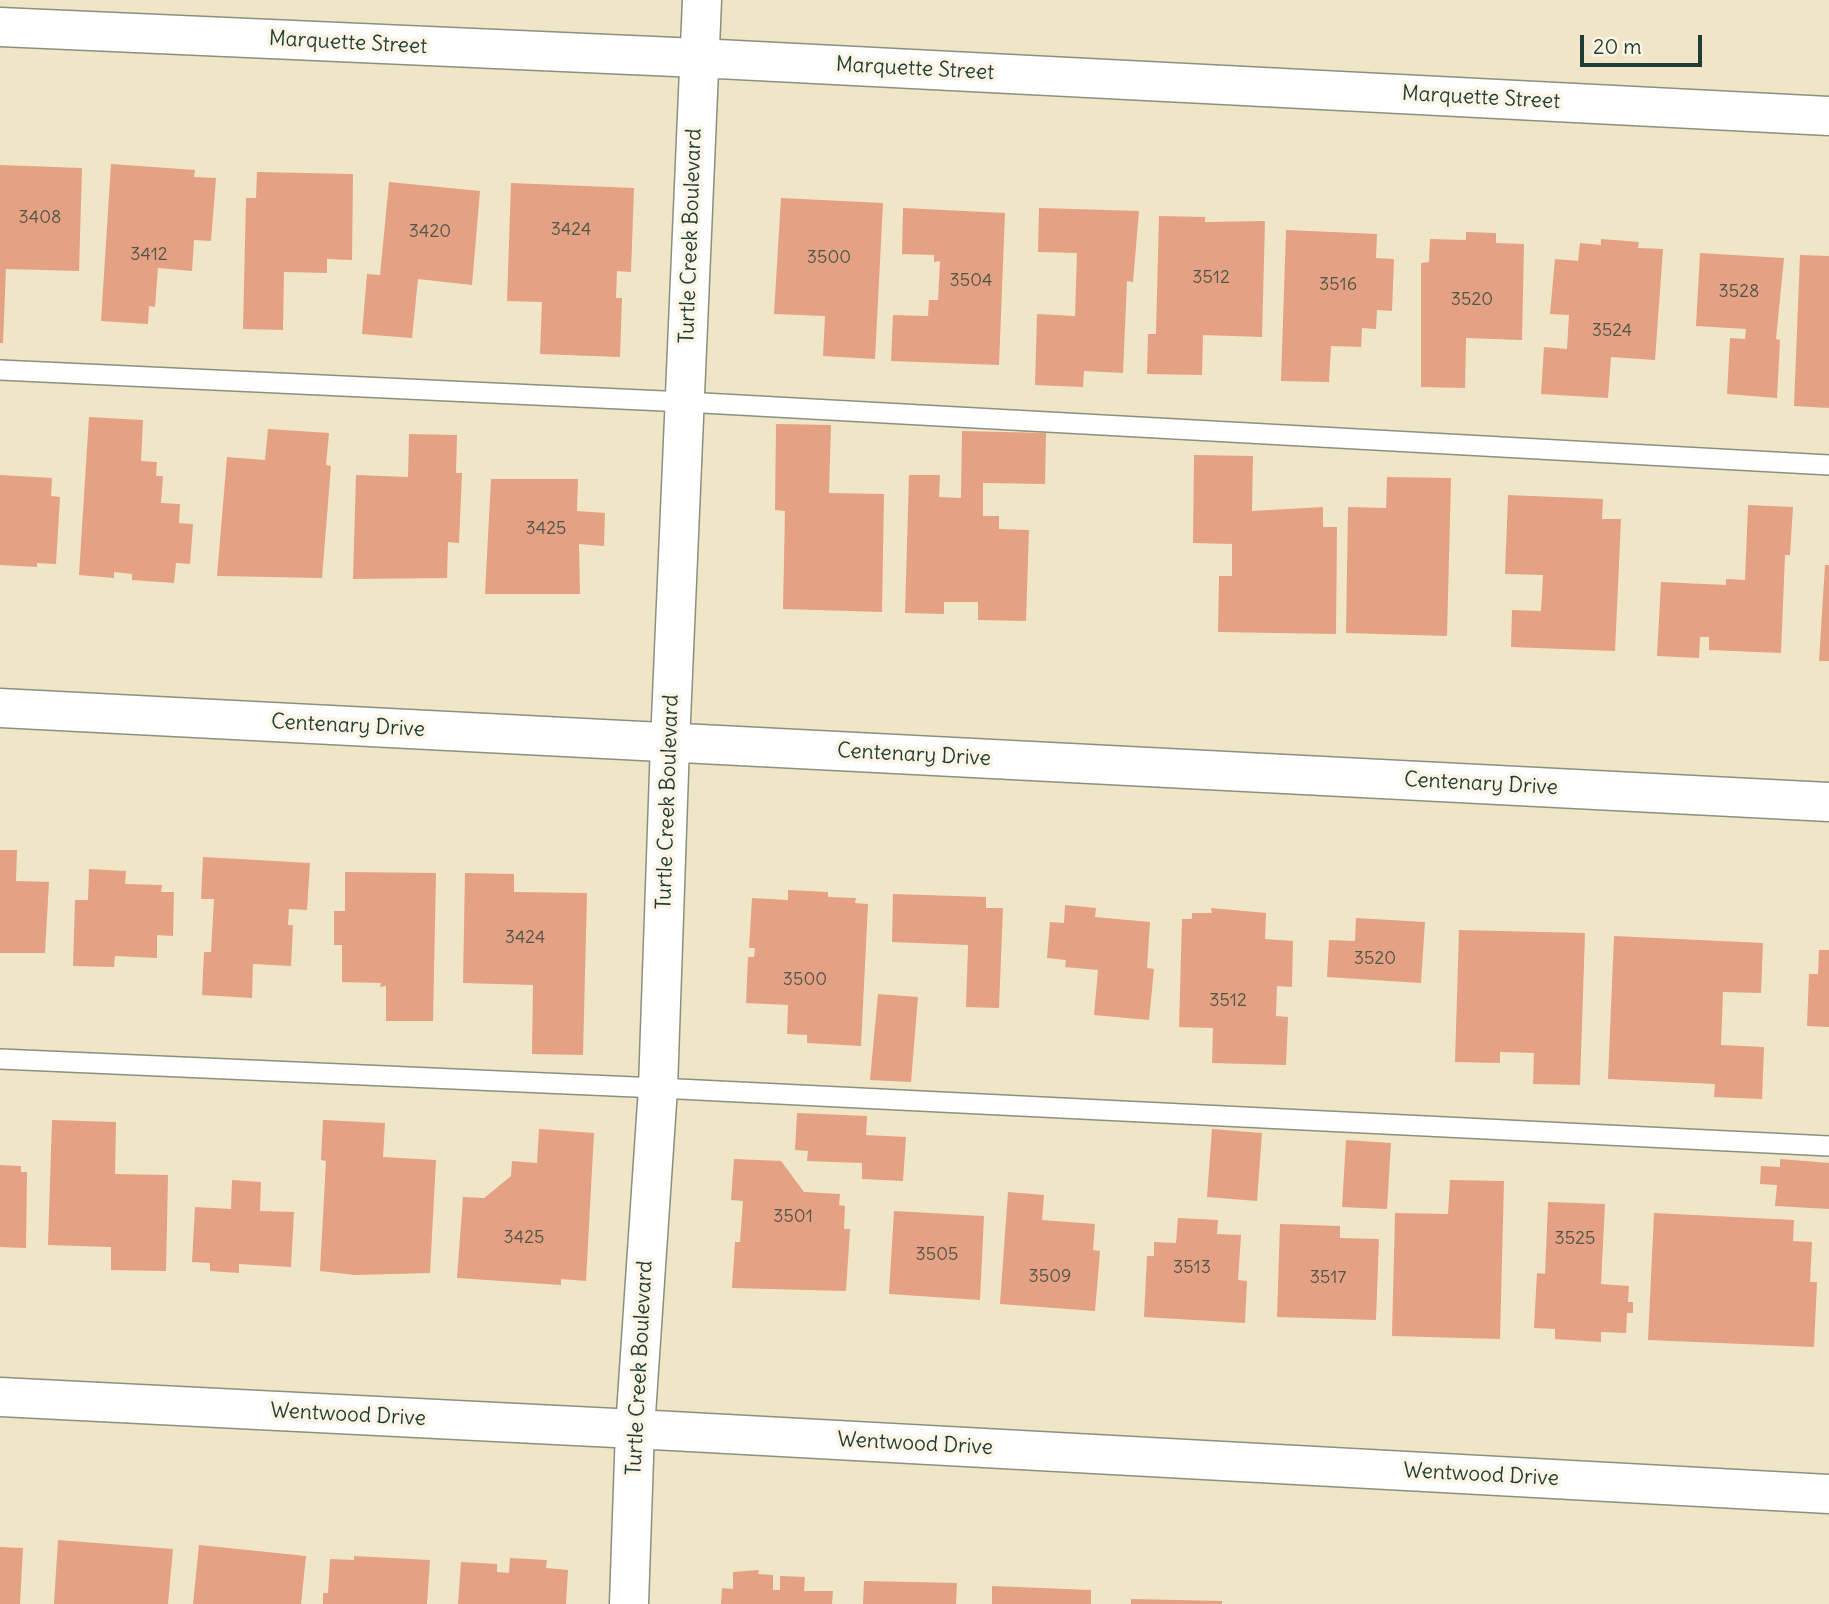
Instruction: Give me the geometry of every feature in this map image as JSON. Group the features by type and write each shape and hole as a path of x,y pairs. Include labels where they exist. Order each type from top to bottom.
{"street":[{"name":"Turtle Creek Boulevard","path":"629,1604 635,1429 658,1088 702,0"},
{"name":"Marquette Street","path":"0,27 698,58 1829,116"},
{"name":"Centenary Drive","path":"0,708 1829,802"},
{"name":"Wentwood Drive","path":"0,1397 1829,1493"}],"lane":[{"path":"0,370 685,402 1829,465"},
{"path":"0,1059 658,1088 1829,1146"}],"building":[{"path":"111,164 195,170 194,177 216,178 211,241 194,240 192,271 158,268 155,307 149,306 148,324 101,321"},
{"path":"0,165 82,168 79,271 6,269 3,343 0,343"},
{"path":"257,172 353,174 352,260 327,259 327,273 284,272 283,330 243,329 246,198 256,198"},
{"path":"389,182 480,191 472,285 418,279 412,338 362,334 367,274 380,275"},
{"path":"511,183 634,188 631,272 617,271 616,298 622,298 620,357 540,354 542,302 507,301"},
{"path":"781,198 883,203 875,359 823,356 825,316 774,314"},
{"path":"903,208 1005,213 999,365 891,361 893,315 928,316 929,300 938,300 940,261 934,262 934,255 902,254"},
{"path":"1039,208 1139,211 1133,282 1127,281 1123,373 1084,371 1083,387 1035,385 1037,314 1075,316 1077,253 1038,252"},
{"path":"1159,216 1205,217 1205,222 1265,221 1262,337 1203,335 1202,375 1147,374 1148,334 1156,334"},
{"path":"1286,230 1377,234 1376,258 1394,259 1392,311 1377,310 1376,329 1362,328 1361,347 1331,346 1329,382 1281,381"},
{"path":"1466,232 1496,233 1496,243 1524,244 1522,340 1466,338 1465,388 1421,387 1421,263 1429,262 1430,239 1466,240"},
{"path":"1601,239 1639,242 1638,248 1663,249 1655,360 1611,357 1608,398 1541,394 1544,347 1567,349 1569,315 1550,314 1555,259 1578,261 1580,243 1601,245"},
{"path":"1700,253 1784,258 1776,339 1780,340 1777,398 1727,394 1730,338 1745,339 1746,329 1696,326"},
{"path":"1800,255 1829,256 1829,408 1794,406"},
{"path":"89,417 143,420 141,461 157,462 156,476 163,476 161,503 180,504 179,523 193,524 190,564 176,563 174,583 132,580 132,574 114,572 114,578 79,575"},
{"path":"776,424 831,425 829,493 884,494 882,612 783,609 785,511 775,510"},
{"path":"268,429 329,433 326,465 331,466 322,578 217,576 227,457 265,460"},
{"path":"962,431 1046,433 1045,484 983,483 983,516 999,516 999,529 1029,530 1026,621 978,620 978,602 944,602 944,614 905,613 909,475 940,475 939,497 961,498"},
{"path":"409,434 457,435 456,473 462,473 459,543 448,542 447,578 353,579 356,475 408,477"},
{"path":"1194,455 1253,456 1252,511 1323,507 1323,527 1337,527 1336,634 1218,632 1219,576 1232,576 1232,544 1193,543"},
{"path":"0,475 52,478 51,496 60,497 56,564 37,563 37,567 0,565"},
{"path":"1387,477 1451,478 1447,636 1346,633 1348,507 1386,508"},
{"path":"491,479 578,479 577,511 605,513 604,546 579,544 580,594 485,594"},
{"path":"1508,495 1603,499 1602,519 1621,519 1615,651 1511,647 1512,610 1541,611 1543,575 1505,574"},
{"path":"1748,505 1793,507 1790,555 1785,555 1781,653 1709,650 1709,637 1700,637 1699,658 1657,656 1661,582 1726,585 1726,579 1745,580"},
{"path":"1825,565 1829,565 1829,661 1819,661"},
{"path":"0,850 17,850 16,881 49,882 45,953 0,953"},
{"path":"203,857 310,863 307,910 289,909 288,925 293,925 291,966 253,964 252,998 202,995 204,952 211,952 214,899 201,899"},
{"path":"89,869 126,871 125,884 162,885 161,892 174,892 173,936 157,935 157,958 115,956 114,967 73,966 75,900 88,900"},
{"path":"345,872 436,873 433,1021 386,1021 386,986 380,987 381,983 342,982 342,945 334,945 334,911 345,911"},
{"path":"465,873 514,874 514,892 587,893 583,1055 532,1054 533,985 463,983"},
{"path":"788,890 828,892 828,897 856,898 855,903 868,904 861,1046 807,1043 807,1035 787,1034 788,1005 746,1003 748,957 754,957 755,948 749,948 752,898 788,900"},
{"path":"893,894 986,897 986,908 1003,908 999,1008 966,1007 968,945 892,942"},
{"path":"1065,905 1096,908 1095,917 1150,922 1147,968 1154,969 1149,1020 1094,1015 1098,970 1065,967 1066,960 1047,958 1050,922 1064,923"},
{"path":"1211,908 1266,913 1265,939 1293,941 1292,987 1277,986 1276,1016 1288,1017 1286,1065 1212,1063 1213,1028 1179,1027 1182,919 1192,919 1192,913 1212,913"},
{"path":"1356,918 1425,922 1421,983 1327,977 1329,940 1355,941"},
{"path":"1459,930 1585,933 1580,1085 1533,1084 1534,1053 1500,1052 1500,1063 1455,1062"},
{"path":"1614,936 1763,943 1761,993 1723,992 1721,1045 1764,1047 1762,1099 1714,1097 1715,1084 1608,1079"},
{"path":"1819,950 1829,950 1829,1027 1807,1026 1809,974 1818,974"},
{"path":"878,994 918,997 911,1082 870,1080"},
{"path":"797,1113 867,1116 866,1135 906,1137 903,1181 862,1179 862,1163 807,1161 808,1151 795,1150"},
{"path":"52,1120 116,1122 115,1174 168,1175 166,1271 111,1270 111,1247 48,1245"},
{"path":"323,1120 385,1123 383,1157 436,1160 430,1273 355,1275 320,1271 326,1161 321,1160"},
{"path":"539,1129 594,1133 586,1281 561,1279 561,1285 457,1278 463,1197 484,1198 511,1176 512,1161 537,1163"},
{"path":"1212,1129 1262,1133 1257,1201 1207,1197"},
{"path":"1346,1140 1391,1143 1387,1209 1342,1207"},
{"path":"734,1159 781,1161 804,1192 840,1194 839,1205 845,1206 844,1229 850,1229 846,1291 732,1288 735,1242 740,1242 743,1201 731,1200"},
{"path":"1780,1159 1829,1163 1829,1209 1775,1206 1777,1185 1760,1184 1761,1166 1780,1167"},
{"path":"0,1165 21,1166 21,1172 27,1172 26,1248 0,1247"},
{"path":"232,1180 261,1182 260,1211 294,1212 291,1267 239,1264 239,1273 210,1271 210,1263 192,1262 195,1207 231,1209"},
{"path":"1450,1180 1504,1181 1500,1339 1392,1336 1395,1213 1448,1214"},
{"path":"1008,1192 1044,1195 1042,1220 1095,1224 1093,1250 1100,1251 1095,1311 1000,1304"},
{"path":"1548,1202 1605,1204 1601,1284 1629,1286 1628,1302 1633,1302 1633,1313 1627,1313 1626,1333 1601,1332 1601,1342 1555,1339 1555,1329 1534,1328 1537,1273 1545,1274"},
{"path":"894,1211 984,1216 980,1300 889,1294"},
{"path":"1654,1213 1794,1220 1793,1241 1812,1242 1810,1282 1817,1282 1814,1347 1648,1340"},
{"path":"1178,1218 1218,1220 1217,1234 1241,1235 1238,1280 1247,1281 1245,1323 1144,1317 1147,1256 1154,1256 1154,1242 1176,1243"},
{"path":"1280,1224 1340,1226 1340,1238 1379,1239 1376,1320 1277,1317"},
{"path":"58,1540 173,1549 168,1604 54,1604"},
{"path":"199,1545 306,1556 301,1604 193,1604"},
{"path":"0,1547 23,1548 20,1604 0,1604"},
{"path":"354,1556 430,1560 427,1604 323,1604 323,1593 328,1593 330,1559 354,1560"},
{"path":"510,1558 547,1560 546,1568 568,1570 566,1604 458,1604 461,1562 497,1564 497,1572 509,1573"},
{"path":"759,1570 758,1574 773,1575 773,1590 780,1590 780,1576 805,1577 804,1591 833,1591 832,1604 721,1604 722,1588 733,1589 733,1572"},
{"path":"864,1581 957,1583 956,1604 863,1604"},
{"path":"992,1586 1091,1590 1091,1604 992,1604"},
{"path":"1131,1599 1222,1601 1222,1604 1131,1604"}]}
